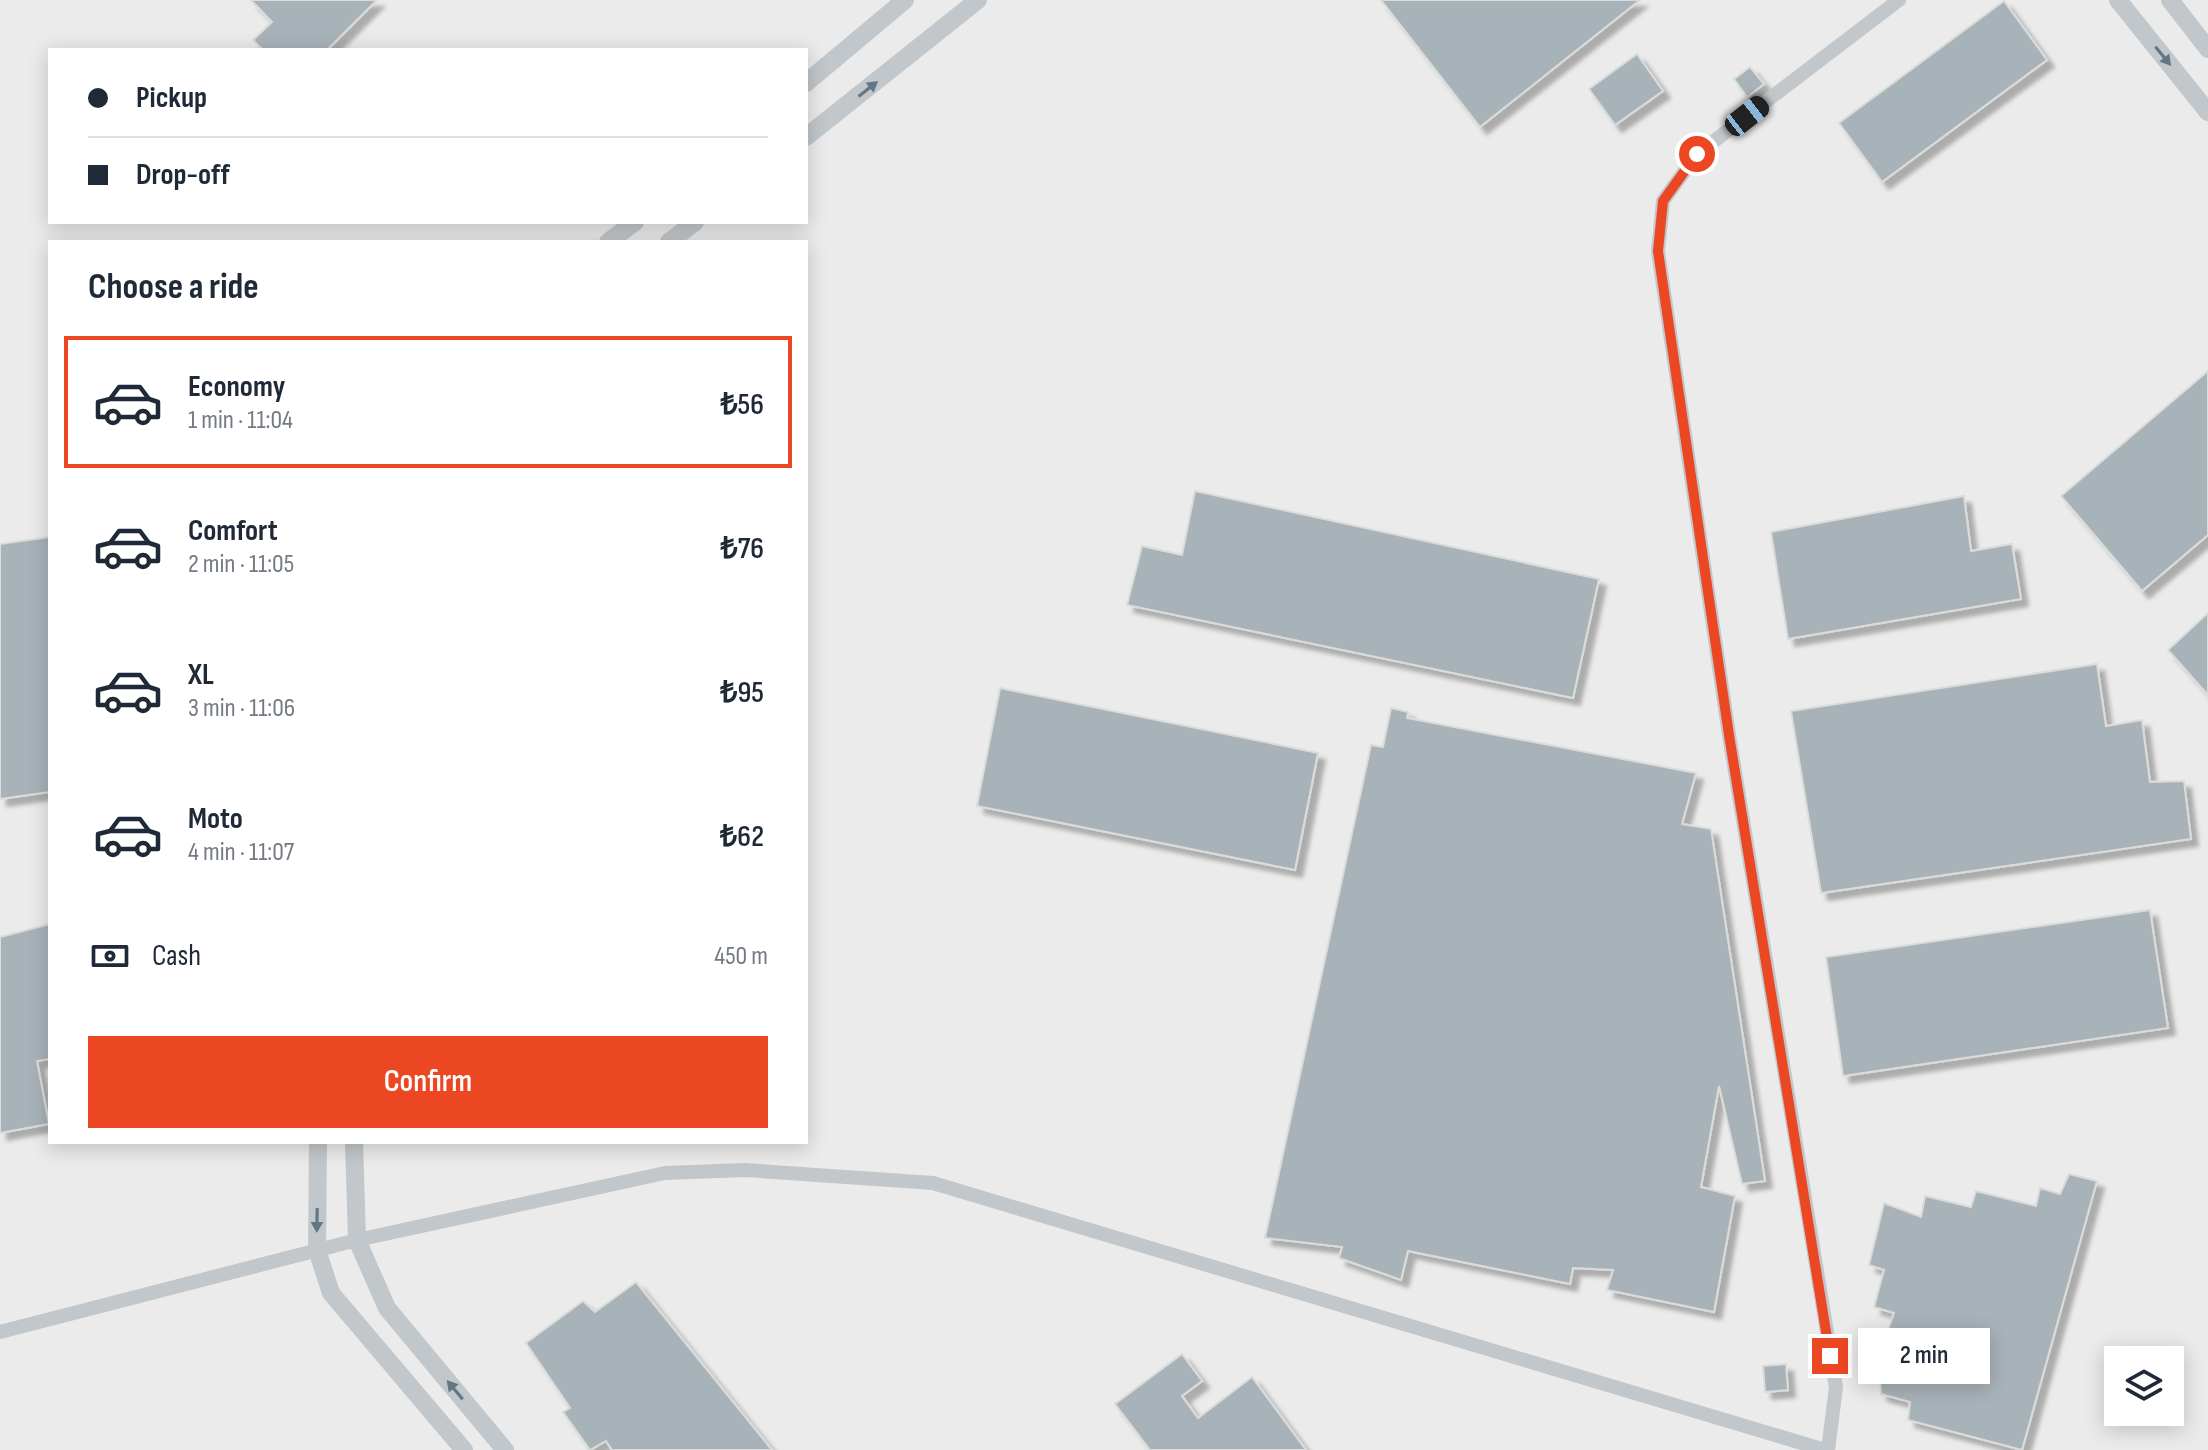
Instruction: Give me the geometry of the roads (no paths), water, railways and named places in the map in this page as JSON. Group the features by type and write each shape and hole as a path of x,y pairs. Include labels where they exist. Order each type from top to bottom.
{"street":[{"path":"808,81 905,0"},
{"path":"808,135 978,0"},
{"path":"0,1332 357,1240 665,1173 745,1170 933,1183 1826,1450 1836,1387 1729,735 1658,251 1663,201 1697,154 1899,0"},
{"path":"2118,0 2208,112"},
{"path":"2170,0 2208,49"},
{"path":"611,240 632,224"},
{"path":"672,240 692,224"},
{"path":"318,1144 317,1250 331,1293 464,1450"},
{"path":"354,1144 357,1240 387,1308 505,1450"}]}
